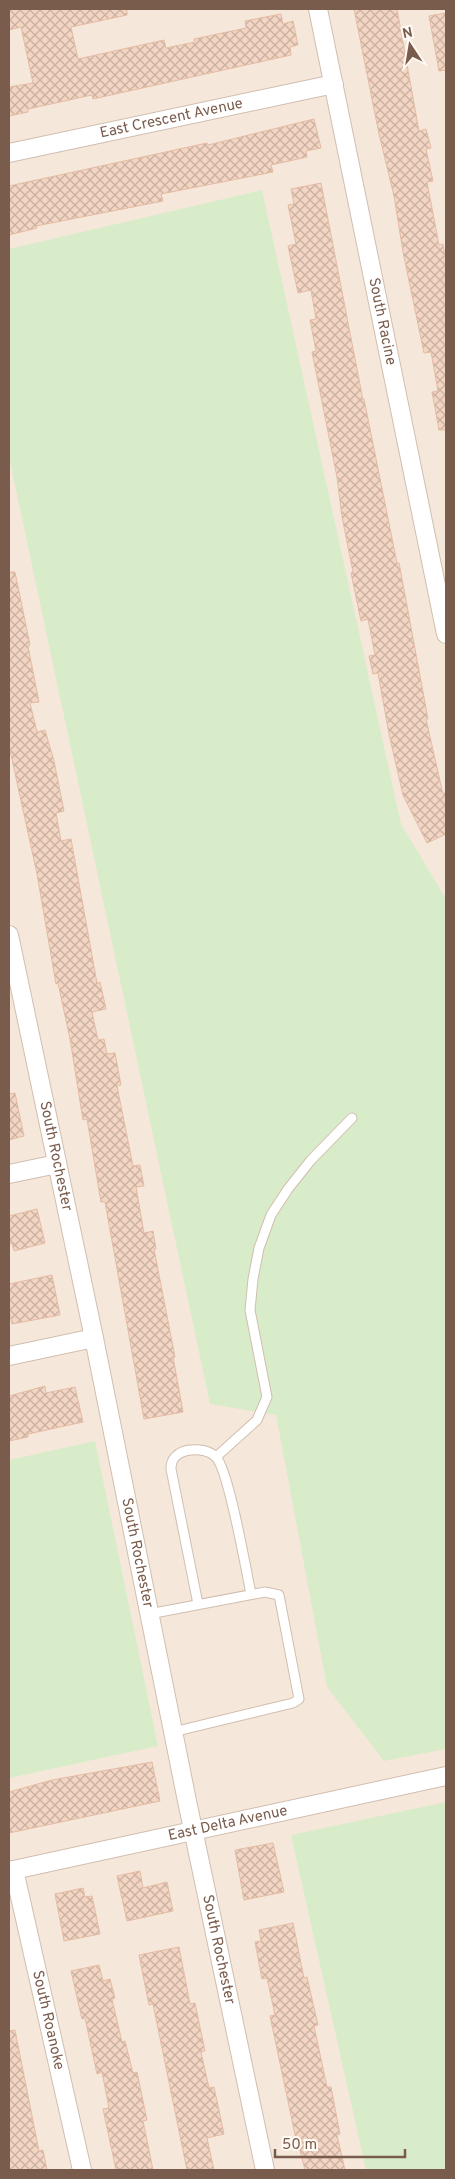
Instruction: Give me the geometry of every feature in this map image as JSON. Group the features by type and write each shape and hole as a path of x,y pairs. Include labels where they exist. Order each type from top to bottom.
{"street":[{"name":"South Racine","path":"318,9 446,634"},
{"name":"East Crescent Avenue","path":"9,153 334,84"},
{"name":"South Rochester","path":"9,935 14,986 57,1164 94,1338 264,2170"},
{"path":"9,1174 57,1164"},
{"path":"9,1356 94,1338"},
{"name":"East Delta Avenue","path":"11,1870 194,1832 446,1776"},
{"name":"South Roanoke","path":"11,1870 82,2170"}],"lane":[{"path":"216,1456 257,1420 267,1397 250,1310 252,1279 259,1248 271,1216 288,1189 311,1160 352,1118"},
{"path":"198,1604 171,1461 182,1452 194,1450 207,1452 216,1456 222,1468 251,1594"},
{"path":"149,1614 251,1594 265,1592 279,1595 299,1699 293,1703 173,1732"}],"shaded area":[{"path":"9,9 446,9 446,2170 9,2170"}],"green space":[{"path":"262,190 401,824 446,899 446,1749 384,1761 327,1687 276,1415 210,1404 9,457 9,249"},
{"path":"95,1441 158,1746 9,1778 9,1460"},
{"path":"446,1802 446,2170 366,2170 291,1835"}],"building":[{"path":"9,9 127,9 127,15 71,27 78,59 164,40 166,48 195,42 194,39 246,28 245,21 281,14 283,24 293,21 298,45 290,47 291,55 93,99 92,95 28,109 28,112 9,116 9,87 33,83 21,27 9,30"},
{"path":"354,9 397,9 419,131 426,129 431,148 426,149 433,181 427,182 439,245 443,244 446,263 446,430 439,430 432,392 438,391 431,352 424,353 403,252 394,196 379,134"},
{"path":"446,13 446,70 439,71 429,16"},
{"path":"314,119 321,148 306,151 307,157 271,165 273,172 161,194 163,201 36,226 37,228 9,235 9,186 207,143 208,145"},
{"path":"321,183 363,400 397,563 399,563 428,719 426,719 443,794 446,792 446,834 427,843 403,795 378,673 373,674 369,656 375,655 368,619 361,621 351,573 353,572 342,517 337,477 312,352 316,351 310,320 316,319 311,290 298,293 288,246 296,244 288,205 294,204 291,189"},
{"path":"9,572 15,572 30,645 28,646 39,702 30,703 37,732 45,730 54,761 64,811 56,813 61,841 71,839 97,983 100,982 106,1009 92,1012 98,1040 104,1039 107,1054 115,1053 121,1085 117,1086 133,1166 140,1165 144,1186 136,1187 144,1233 153,1231 156,1249 154,1249 175,1357 173,1357 183,1412 144,1419 105,1202 101,1202 87,1119 83,1120 70,1039 58,983 56,984 37,874 9,746"},
{"path":"15,1093 24,1136 9,1140 9,1094"},
{"path":"37,1209 45,1243 14,1251 12,1243 9,1244 9,1216"},
{"path":"52,1275 60,1315 12,1324 9,1310 9,1284"},
{"path":"45,1386 46,1393 75,1387 83,1422 28,1434 28,1437 9,1441 9,1396"},
{"path":"152,1762 160,1801 9,1833 9,1792 52,1780"},
{"path":"273,1843 284,1892 244,1900 235,1850"},
{"path":"140,1871 143,1888 167,1882 173,1911 127,1921 117,1876"},
{"path":"83,1888 85,1897 92,1896 100,1934 64,1941 55,1894"},
{"path":"293,1923 304,1978 307,1977 318,2025 314,2026 327,2087 331,2087 340,2134 337,2135 345,2170 305,2170 297,2144 270,2016 275,2015 267,1978 262,1979 255,1942 261,1941 259,1930"},
{"path":"179,1947 190,2004 195,2003 205,2051 201,2052 209,2088 214,2087 224,2134 207,2138 214,2170 187,2170 153,2004 149,2005 139,1955"},
{"path":"99,1965 103,1981 110,1979 115,1998 112,1999 122,2042 125,2041 133,2073 137,2072 147,2120 143,2121 153,2170 116,2170 103,2109 109,2108 102,2072 97,2074 85,2018 82,2019 71,1971"},
{"path":"15,2030 39,2151 43,2150 47,2170 9,2170 9,2031"}]}
